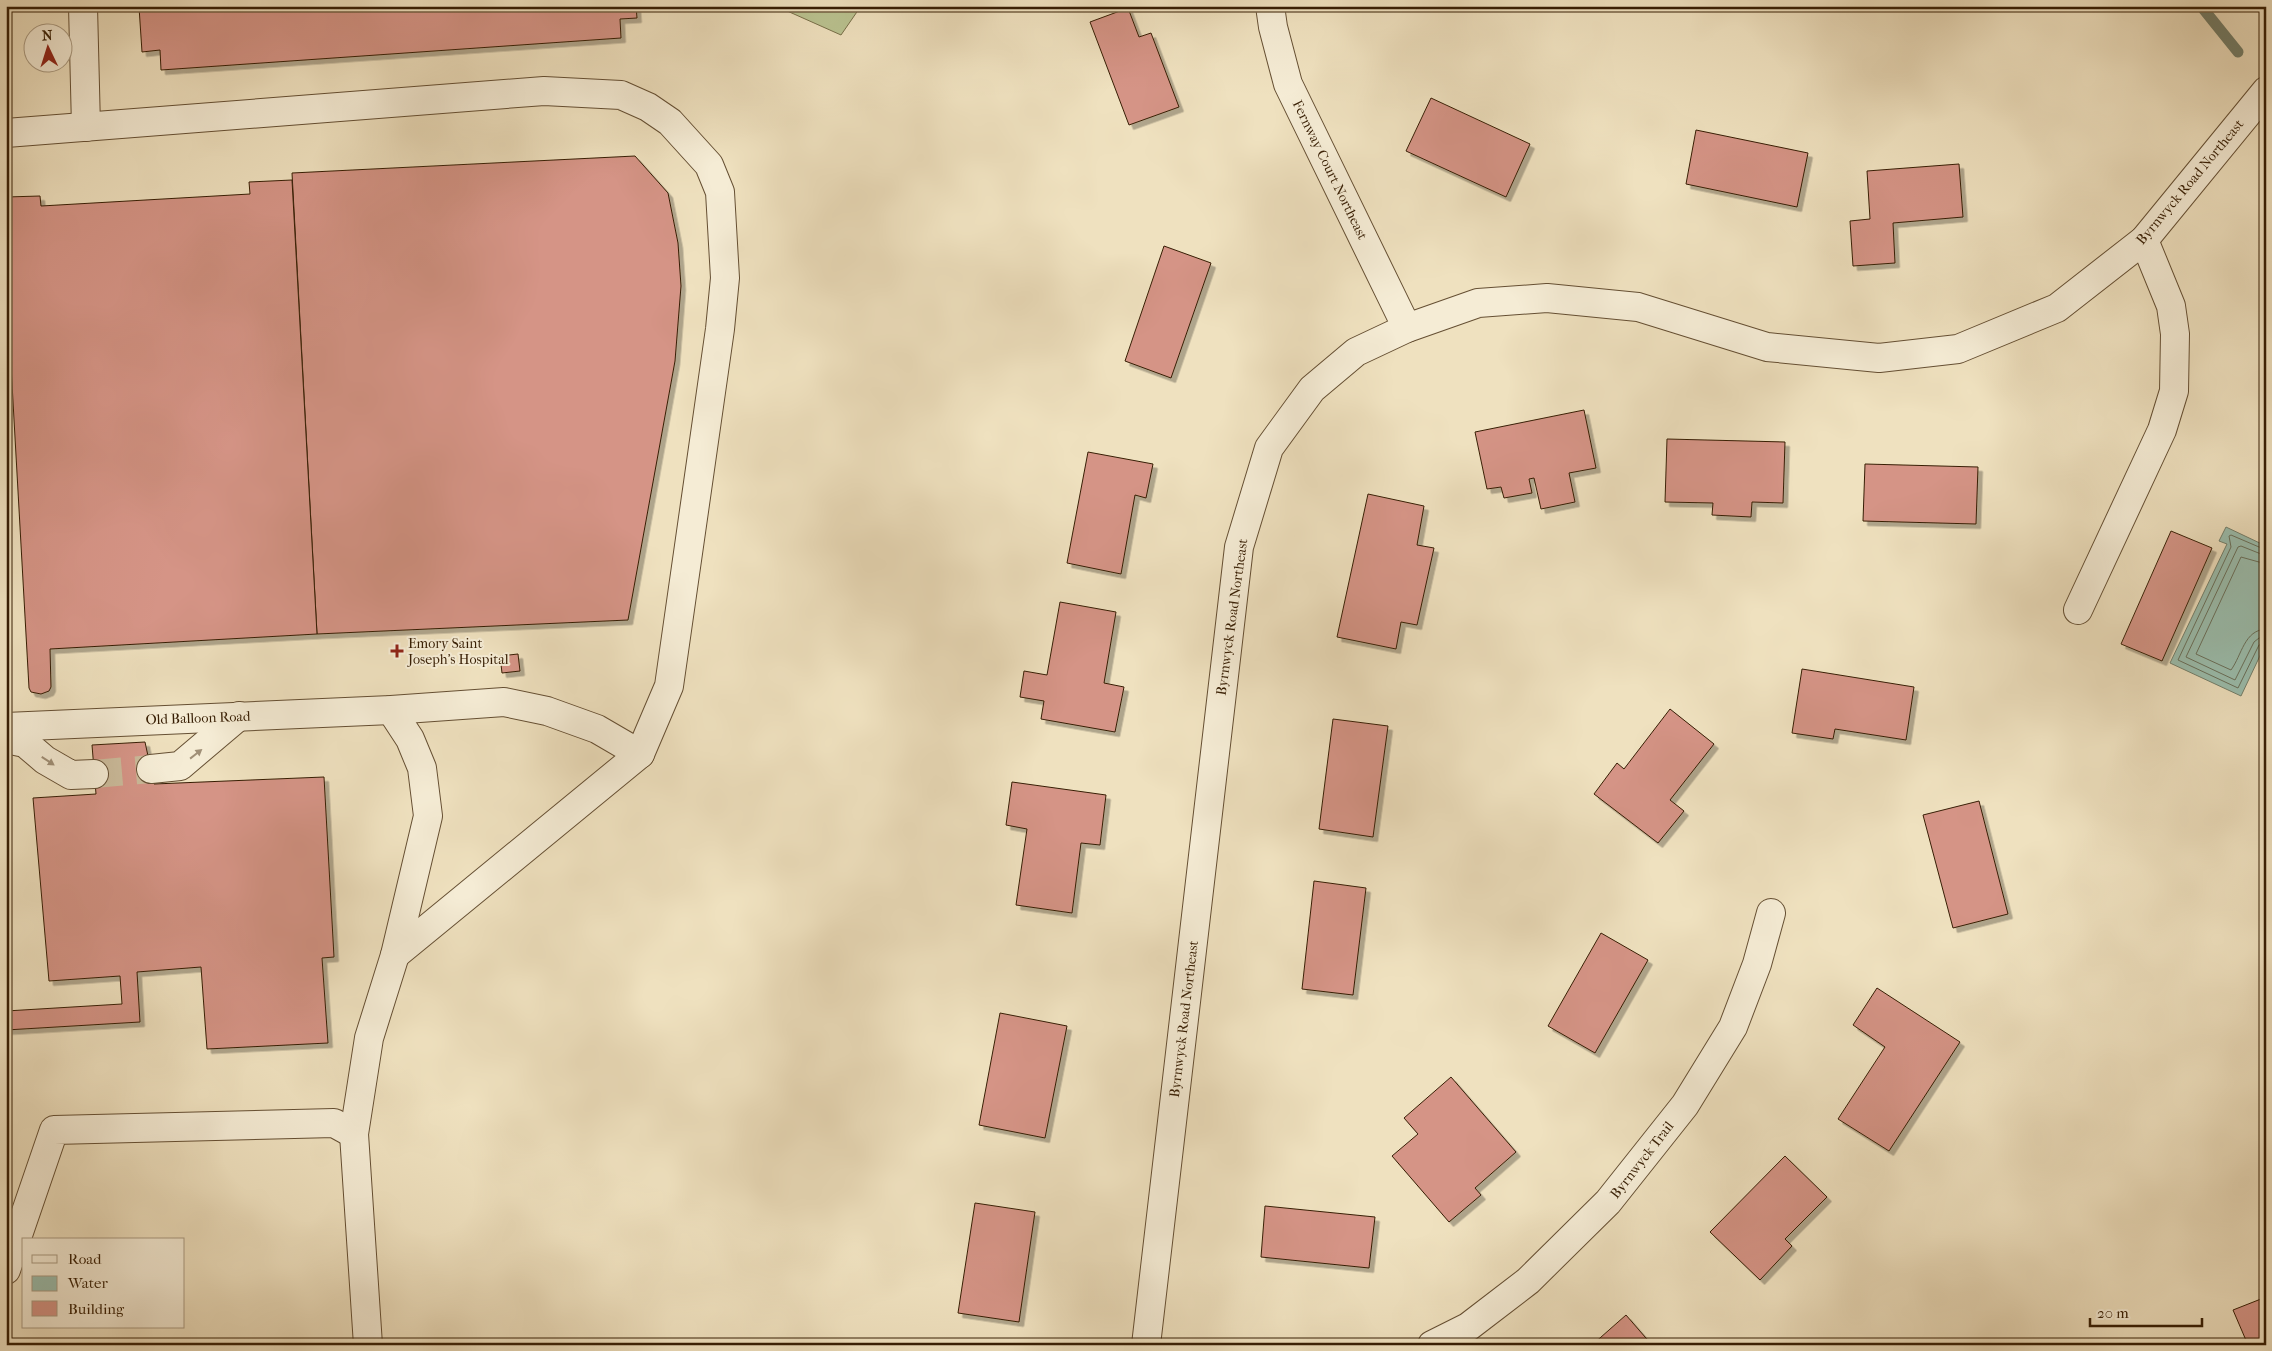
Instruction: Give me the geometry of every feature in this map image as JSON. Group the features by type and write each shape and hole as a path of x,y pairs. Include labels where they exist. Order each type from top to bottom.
{"street":[{"path":"83,6 86,127"},
{"name":"Fernway Court Northeast","path":"1270,6 1272,27 1288,84 1407,328"},
{"name":"Byrnwyck Road Northeast","path":"1146,1345 1239,547 1269,448 1312,388 1356,352 1407,328 1478,303 1547,298 1638,307 1767,347 1878,358 1958,349 2057,308 2144,240 2266,91"},
{"path":"6,133 544,92 621,95 648,107 670,122 709,165 720,192 725,278 720,329 669,686 640,754 395,955"},
{"path":"2078,610 2162,430 2174,390 2175,334 2171,306 2144,240"},
{"name":"Old Balloon Road","path":"6,727 390,710 504,702 547,711 597,729 640,754"},
{"path":"368,1345 354,1134 369,1038 395,955 428,816 422,768 410,740 390,710"},
{"path":"152,769 180,766 239,716"},
{"path":"6,739 25,743 45,760 71,775 94,774"},
{"name":"Byrnwyck Trail","path":"1432,1345 1468,1327 1528,1280 1608,1202 1686,1105 1733,1027 1757,964 1771,913"},
{"path":"6,1270 54,1130 334,1123 354,1134"}],"green space":[{"path":"776,6 861,6 841,35"}],"water":[{"path":"2226,527 2266,546 2266,643 2241,696 2170,663 2227,544 2219,541"}],"building":[{"path":"636,6 637,18 620,19 621,38 161,70 160,50 142,52 139,7"},
{"path":"1128,8 1139,37 1151,33 1179,107 1129,125 1090,22"},
{"path":"1431,98 1530,144 1506,197 1406,151"},
{"path":"1696,130 1808,153 1797,207 1686,184"},
{"path":"635,156 668,193 678,243 681,286 675,361 628,620 317,634 292,173"},
{"path":"1959,164 1963,217 1893,223 1895,263 1853,266 1850,221 1870,219 1867,171"},
{"path":"292,180 317,634 50,649 51,687 49,691 41,694 31,692 29,688 6,276 6,197 40,196 41,206 250,194 249,182"},
{"path":"1164,246 1211,263 1171,378 1125,361"},
{"path":"1584,410 1596,468 1569,473 1575,502 1541,509 1534,478 1529,479 1532,493 1504,498 1501,487 1487,489 1475,432"},
{"path":"1667,439 1785,442 1783,503 1752,502 1751,517 1712,515 1713,503 1665,502"},
{"path":"1088,452 1153,464 1146,498 1135,495 1121,574 1067,563"},
{"path":"1865,464 1978,467 1976,524 1863,521"},
{"path":"1368,494 1424,506 1417,545 1434,548 1417,625 1401,622 1396,649 1337,637"},
{"path":"2171,531 2212,548 2162,661 2121,644"},
{"path":"1060,602 1116,612 1104,683 1124,687 1115,732 1041,719 1044,701 1020,697 1024,671 1047,675"},
{"path":"518,654 520,671 502,673 500,656"},
{"path":"1802,669 1914,687 1906,740 1835,729 1833,739 1792,733"},
{"path":"1670,709 1714,744 1670,800 1684,811 1658,843 1594,794 1617,763 1624,769"},
{"path":"1333,719 1388,726 1373,837 1319,829"},
{"path":"145,742 154,784 324,777 334,957 322,958 328,1043 207,1049 201,967 137,972 140,1022 6,1030 6,1011 122,1004 120,976 49,981 33,798 96,794 92,745"},
{"path":"1012,782 1106,795 1100,845 1081,843 1072,913 1016,905 1027,829 1006,825"},
{"path":"1979,801 2008,914 1953,928 1923,815"},
{"path":"1314,881 1366,888 1353,995 1302,989"},
{"path":"1601,933 1648,960 1595,1053 1548,1026"},
{"path":"1877,988 1960,1042 1889,1151 1838,1119 1885,1047 1853,1025"},
{"path":"1000,1013 1067,1026 1045,1138 979,1125"},
{"path":"1451,1077 1516,1152 1475,1188 1481,1195 1449,1222 1392,1156 1418,1134 1404,1118"},
{"path":"1785,1156 1827,1197 1785,1239 1792,1246 1760,1280 1710,1232"},
{"path":"975,1203 1035,1212 1019,1322 958,1313"},
{"path":"1265,1206 1375,1217 1369,1268 1261,1257"},
{"path":"2266,1297 2266,1345 2248,1345 2233,1310"},
{"path":"1626,1315 1652,1345 1592,1345"}],"waterway":[{"path":"2201,6 2238,52"}],"tunnel":[{"path":"94,774 151,769"}],"place":[{"name":"Emory Saint Joseph's Hospital","path":"397,651"}]}
